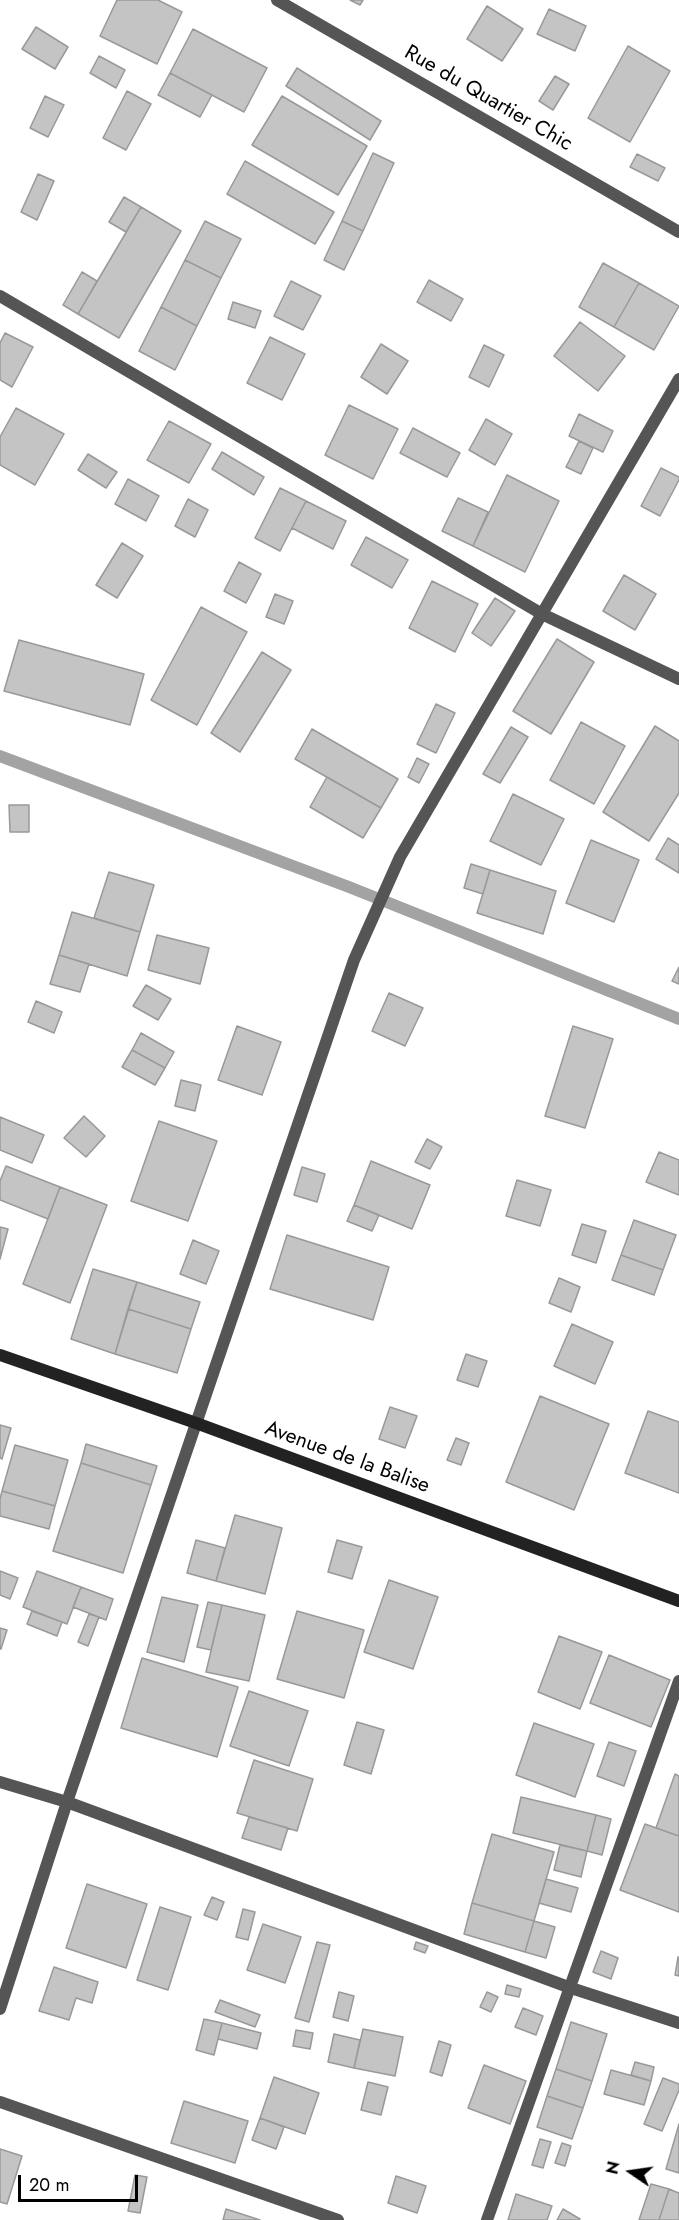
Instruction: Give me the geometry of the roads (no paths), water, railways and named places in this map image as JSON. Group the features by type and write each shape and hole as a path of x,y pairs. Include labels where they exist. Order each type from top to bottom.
{"street":[{"name":"Rue du Quartier Chic","path":"277,0 679,232"},
{"path":"0,296 542,614 679,679"},
{"path":"0,2009 67,1802 354,960 400,857 679,379"},
{"name":"Avenue de la Balise","path":"0,1355 196,1423 679,1601"},
{"path":"487,2220 679,1681"},
{"path":"0,1782 67,1802 571,1988 679,2023"},
{"path":"0,2102 338,2220"}],"waterway":[{"path":"0,756 349,887 679,1019"}]}
